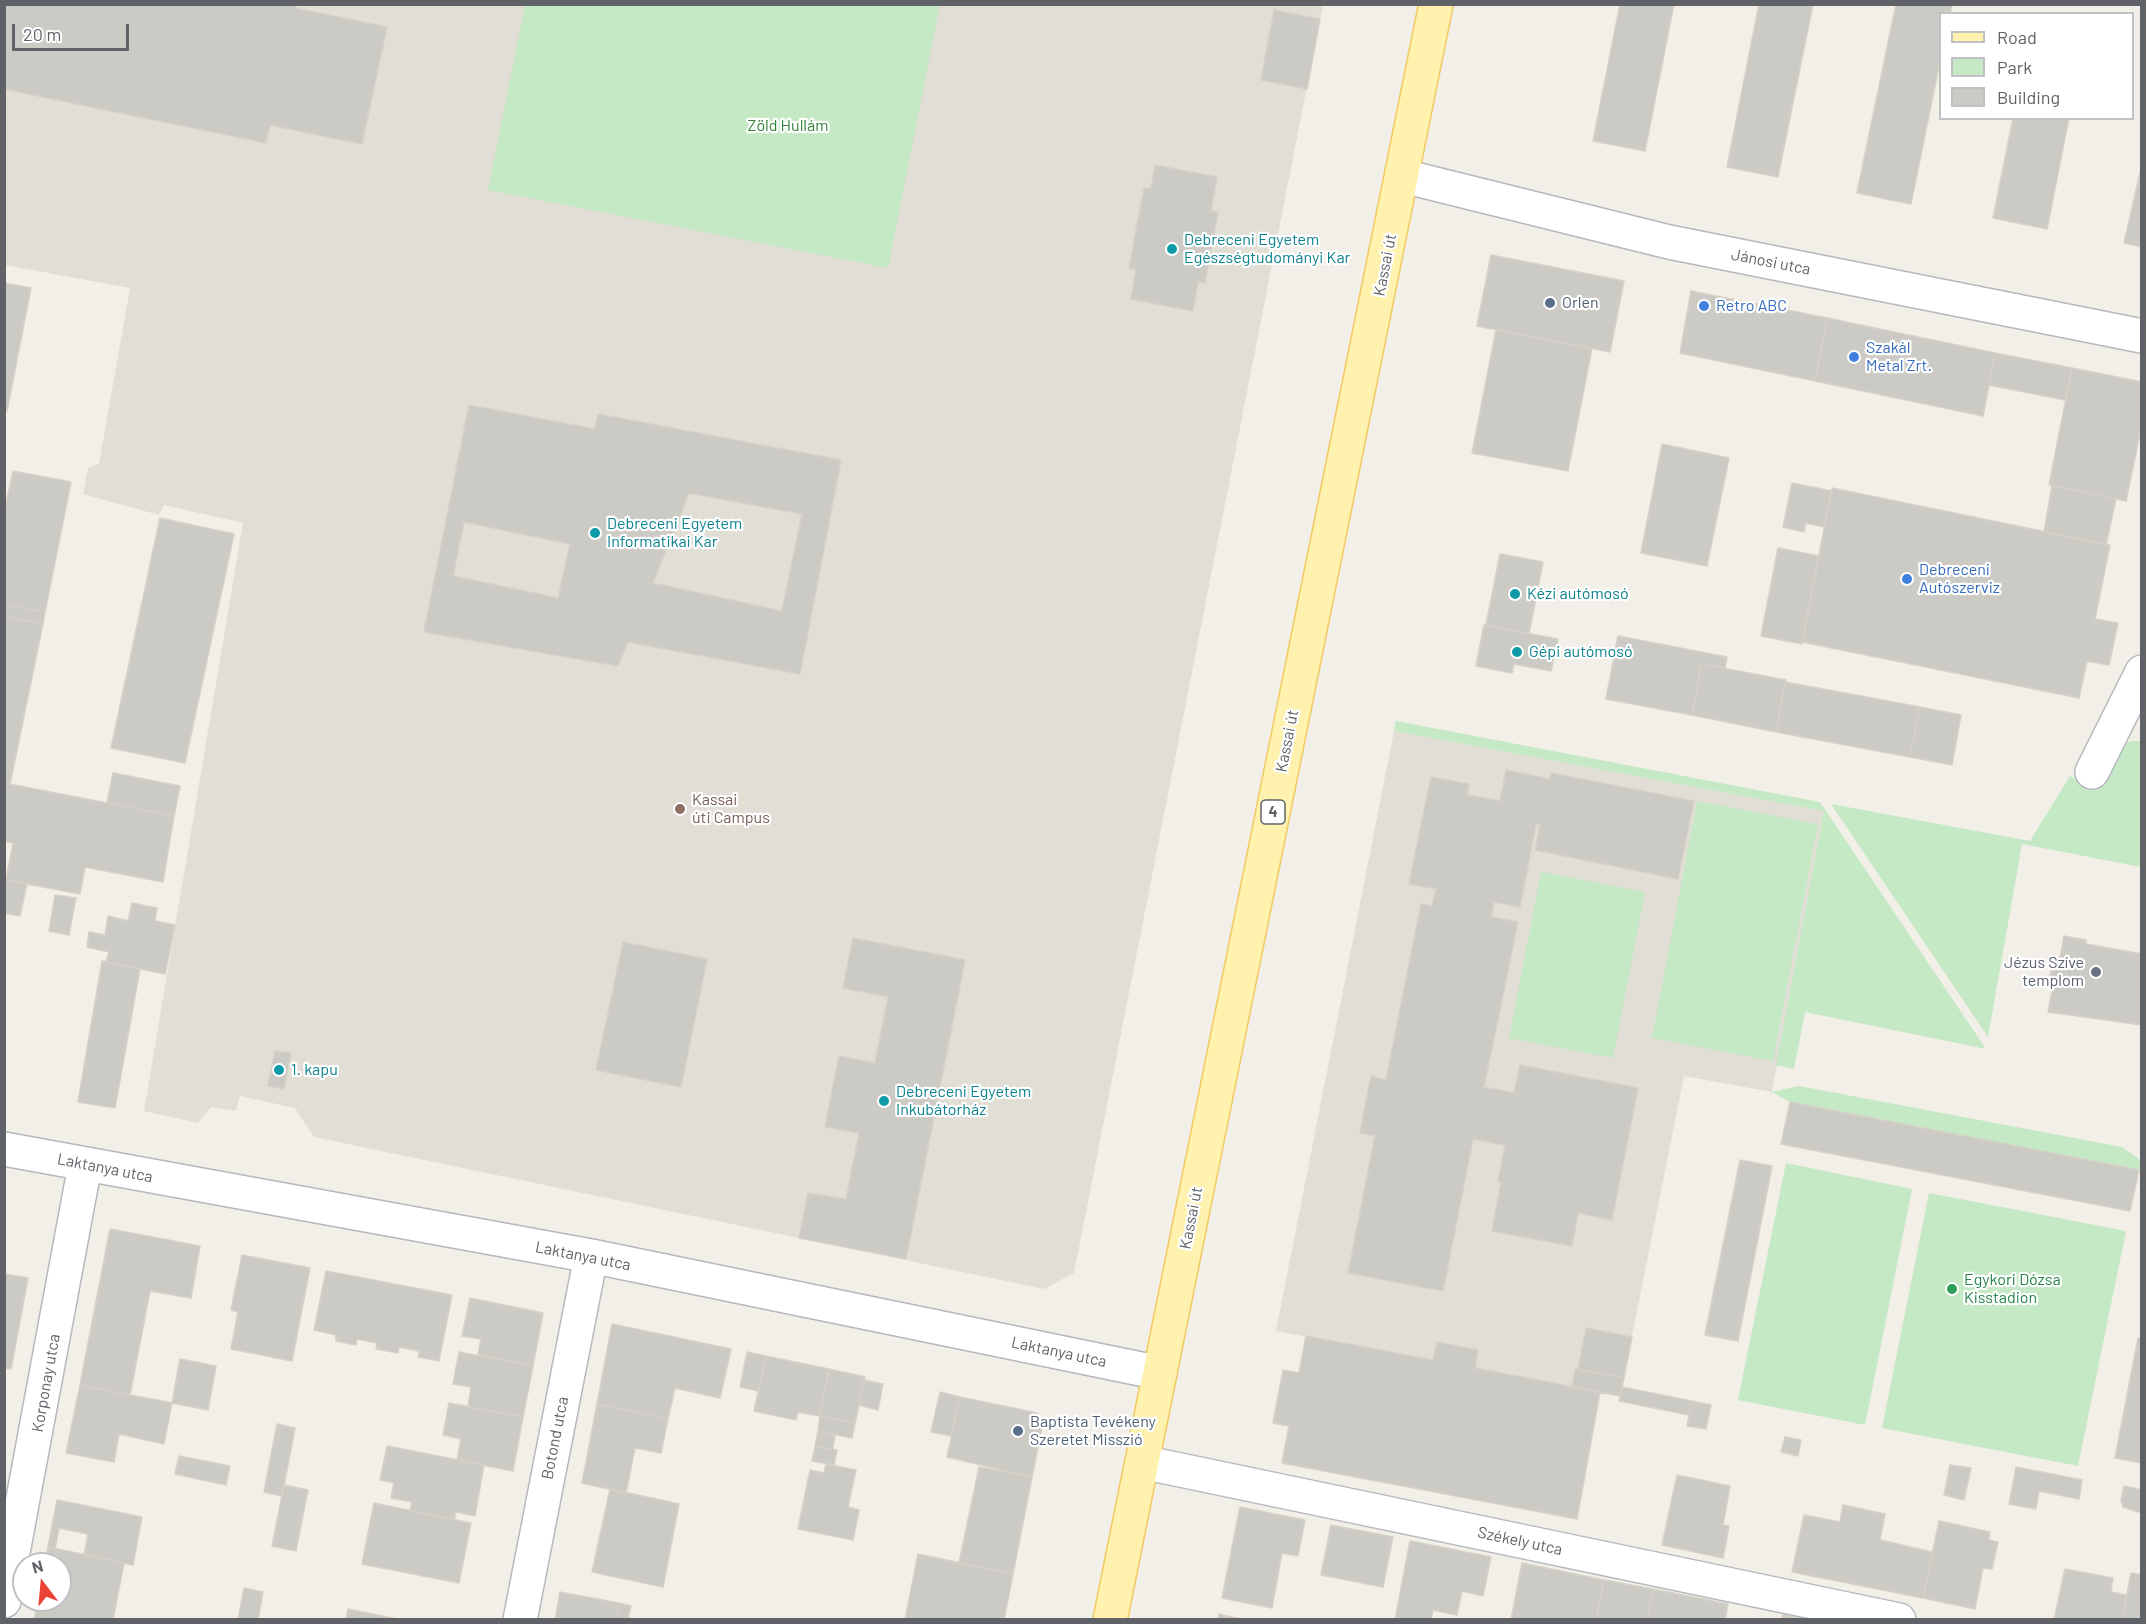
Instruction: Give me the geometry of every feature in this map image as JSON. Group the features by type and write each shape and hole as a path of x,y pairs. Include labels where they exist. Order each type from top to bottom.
{"main road":[{"name":"Kassai út","path":"1110,1620 1436,4"}],"street":[{"name":"Jánosi utca","path":"1403,176 1669,242 2142,336"},
{"path":"2092,772 2140,680"},
{"name":"Laktanya utca","path":"4,1149 591,1256 1160,1373"},
{"name":"Korponay utca","path":"4,1601 85,1165"},
{"name":"Botond utca","path":"520,1620 591,1256"},
{"name":"Székely utca","path":"1142,1462 1899,1620"}],"shaded area":[{"name":"Kassai úti Campus","path":"4,5 1323,5 1074,1273 1044,1289 314,1137 295,1108 240,1096 236,1111 211,1107 198,1123 144,1111 243,523 164,505 159,515 83,494 88,468 99,464 130,288 5,265"},
{"path":"1394,731 1824,811 1772,1092 1684,1076 1620,1396 1276,1331"}],"green space":[{"name":"Zöld Hullám","path":"525,5 940,5 888,268 488,190"},
{"path":"1396,721 1820,802 1986,1049 1805,1012 1794,1069 1776,1065 1824,811 1394,731"},
{"path":"2131,741 2141,741 2141,867 2022,844 1988,1037 1831,804 2030,841 2070,776 2093,787 2118,747"},
{"path":"1697,801 1818,824 1773,1061 1652,1038"},
{"path":"1541,872 1645,892 1613,1058 1509,1038"},
{"path":"1799,1086 2122,1147 2140,1160 2141,1173 2138,1170 1790,1102 1772,1092"},
{"path":"1786,1163 1912,1189 1865,1425 1738,1400"},
{"path":"1929,1193 2126,1231 2078,1466 1882,1428"}],"building":[{"path":"4,4 296,4 295,8 387,27 362,144 270,125 266,143 4,89"},
{"path":"1620,4 1674,4 1645,151 1593,141"},
{"path":"1759,4 1813,4 1778,177 1727,167"},
{"path":"1896,4 1952,4 1950,12 1939,12 1939,66 1911,204 1857,193"},
{"path":"1274,10 1320,19 1307,89 1261,80"},
{"path":"2013,120 2069,120 2047,229 1993,218"},
{"path":"2142,164 2142,247 2124,243"},
{"name":"Debreceni Egyetem Egészségtudományi Kar","path":"1155,165 1217,177 1211,211 1218,212 1205,283 1198,282 1193,311 1131,299 1136,270 1129,268 1144,188 1151,189"},
{"name":"Orlen","path":"1491,255 1624,281 1610,352 1477,326"},
{"path":"4,283 31,288 7,411 4,411"},
{"path":"1691,291 1827,318 1815,381 1680,353"},
{"path":"1827,318 1995,353 1983,416 1815,381"},
{"path":"1496,330 1592,348 1568,471 1472,453"},
{"path":"1995,353 2072,368 2065,400 1989,385"},
{"path":"2072,368 2142,382 2142,424 2126,501 2049,485"},
{"name":"Debreceni Egyetem Informatikai Kar","path":"469,405 595,429 598,414 841,460 800,674 628,642 618,666 424,632","holes":["689,493 802,514 782,611 653,583","464,522 570,544 558,598 453,576"]},
{"path":"1662,444 1729,458 1707,566 1641,553"},
{"path":"13,471 71,482 45,612 4,605 4,513"},
{"path":"1792,483 1832,491 1824,527 1806,523 1804,532 1783,527"},
{"path":"2052,486 2116,499 2106,545 2044,532"},
{"path":"1832,488 2110,545 2095,619 2118,623 2109,665 2087,661 2079,698 1802,642"},
{"path":"160,518 234,534 185,763 111,748"},
{"path":"1778,548 1819,556 1802,644 1761,636"},
{"name":"Kézi autómosó","path":"1500,554 1543,562 1529,634 1486,625"},
{"path":"4,605 45,612 43,624 4,616"},
{"path":"4,616 43,624 10,784 4,783"},
{"name":"Gépi autómosó","path":"1484,625 1558,639 1551,671 1514,664 1512,673 1476,666"},
{"path":"1618,636 1727,657 1725,668 1701,664 1692,715 1606,699"},
{"path":"1701,664 1786,680 1776,732 1692,715"},
{"path":"1785,682 1920,707 1910,757 1776,732"},
{"path":"1920,707 1961,715 1952,765 1910,757"},
{"path":"1506,770 1550,779 1551,773 1694,801 1678,879 1535,850 1540,824 1536,824 1520,907 1494,902 1491,917 1518,922 1484,1087 1514,1093 1520,1065 1638,1088 1612,1220 1578,1213 1572,1246 1492,1231 1505,1145 1473,1139 1443,1291 1348,1273 1375,1136 1360,1133 1371,1076 1386,1080 1421,904 1432,906 1436,889 1409,884 1431,777 1469,784 1467,795 1500,801"},
{"path":"113,773 180,786 174,816 107,803"},
{"path":"4,783 174,816 163,882 85,867 80,894 6,880 13,843 4,841"},
{"path":"4,880 27,883 20,916 4,913"},
{"path":"55,895 76,898 69,935 49,931"},
{"path":"132,903 157,908 155,921 175,925 165,974 106,962 109,952 87,947 89,932 105,935 108,916 128,921"},
{"name":"Jézus Szíve templom","path":"2064,936 2086,940 2086,944 2142,954 2142,1025 2048,1012 2053,987 2048,987 2054,957 2060,958"},
{"name":"Debreceni Egyetem Inkubátorház","path":"853,938 965,960 906,1259 799,1238 808,1193 846,1199 859,1133 825,1127 839,1056 875,1063 888,997 843,988"},
{"path":"623,942 707,959 681,1087 596,1070"},
{"path":"102,961 140,969 115,1108 78,1102"},
{"name":"1. kapu","path":"275,1051 291,1053 284,1089 268,1086"},
{"path":"1790,1102 2139,1170 2130,1211 1781,1144"},
{"path":"1740,1160 1772,1166 1738,1341 1705,1335"},
{"path":"110,1229 200,1246 191,1298 150,1291 130,1395 80,1385"},
{"path":"242,1255 310,1268 292,1361 231,1349 238,1312 231,1310"},
{"path":"326,1271 452,1295 439,1361 418,1357 419,1351 399,1347 398,1353 376,1349 377,1343 357,1339 356,1345 336,1341 336,1335 314,1330"},
{"path":"4,1274 28,1278 11,1369 4,1368"},
{"path":"470,1298 543,1313 533,1366 478,1355 481,1339 462,1336"},
{"path":"612,1324 731,1349 720,1398 675,1388 668,1419 597,1404"},
{"path":"1586,1328 1632,1337 1624,1378 1578,1369"},
{"path":"1306,1336 1433,1360 1437,1342 1478,1350 1475,1368 1600,1392 1577,1519 1282,1463 1289,1426 1273,1423 1283,1370 1299,1373"},
{"path":"2138,1338 2142,1338 2142,1463 2115,1458"},
{"path":"459,1352 533,1366 523,1417 468,1407 471,1387 453,1384"},
{"path":"747,1352 766,1356 759,1391 740,1387"},
{"path":"766,1356 829,1369 820,1416 798,1412 796,1420 754,1411"},
{"path":"180,1359 216,1366 208,1410 172,1403"},
{"path":"829,1369 865,1377 855,1423 820,1416"},
{"path":"1575,1369 1624,1378 1620,1396 1572,1387"},
{"path":"864,1380 883,1384 878,1410 859,1405"},
{"path":"80,1385 172,1403 164,1444 119,1434 114,1462 66,1453"},
{"path":"1622,1387 1692,1401 1689,1415 1619,1401"},
{"path":"940,1392 960,1397 951,1436 931,1432"},
{"path":"960,1397 1037,1413 1043,1422 1032,1477 947,1457"},
{"path":"1692,1401 1711,1405 1706,1429 1687,1426"},
{"path":"449,1403 523,1417 513,1471 457,1460 461,1439 443,1435"},
{"path":"597,1404 668,1419 661,1453 635,1448 626,1493 582,1483"},
{"path":"820,1416 855,1423 852,1438 818,1431"},
{"path":"277,1424 295,1428 282,1496 264,1492"},
{"path":"818,1431 835,1435 833,1449 815,1446"},
{"path":"1785,1437 1801,1440 1798,1456 1781,1452"},
{"path":"387,1446 484,1465 475,1516 456,1512 454,1520 410,1511 412,1502 391,1498 394,1483 380,1480"},
{"path":"815,1446 837,1450 834,1465 812,1461"},
{"path":"179,1456 230,1466 226,1485 175,1474"},
{"path":"826,1464 856,1470 848,1507 859,1510 853,1540 798,1529 810,1470 824,1473"},
{"path":"1950,1465 1971,1468 1964,1500 1944,1495"},
{"path":"979,1467 1032,1477 1013,1574 959,1563"},
{"path":"2016,1467 2082,1480 2079,1499 2039,1491 2036,1509 2009,1504"},
{"path":"1677,1475 1730,1486 1723,1525 1729,1526 1723,1558 1662,1545"},
{"path":"284,1485 308,1490 296,1551 272,1546"},
{"path":"2124,1486 2142,1490 2142,1513 2123,1507 2121,1500"},
{"path":"610,1489 679,1504 663,1587 592,1572"},
{"path":"57,1500 142,1517 133,1565 84,1555 88,1534 59,1528 55,1549 48,1547"},
{"path":"374,1503 471,1523 459,1583 362,1564"},
{"path":"1843,1505 1885,1514 1880,1540 1932,1552 1923,1598 1792,1572 1804,1515 1840,1522"},
{"path":"1240,1507 1305,1520 1298,1556 1282,1553 1272,1608 1222,1598"},
{"path":"1939,1521 1990,1532 1989,1540 1998,1542 1992,1569 1983,1568 1975,1609 1923,1598"},
{"path":"1331,1525 1393,1537 1383,1587 1321,1575"},
{"path":"1410,1541 1491,1557 1483,1596 1462,1591 1457,1615 1433,1610 1431,1620 1395,1620"},
{"path":"48,1547 72,1552 47,1552"},
{"path":"72,1552 124,1563 113,1620 34,1620 36,1612 72,1612"},
{"path":"918,1554 1013,1574 1004,1620 905,1620"},
{"path":"1522,1563 1604,1580 1596,1620 1511,1620"},
{"path":"2065,1569 2113,1578 2111,1592 2127,1595 2122,1620 2054,1620"},
{"path":"2131,1573 2142,1575 2142,1620 2122,1620"},
{"path":"1604,1580 1653,1589 1647,1620 1596,1620"},
{"path":"244,1588 263,1592 258,1620 238,1620"},
{"path":"1653,1589 1728,1604 1725,1620 1647,1620"},
{"path":"560,1592 619,1603 616,1620 555,1620"},
{"path":"619,1603 631,1606 628,1617 634,1620 616,1620"},
{"path":"348,1609 402,1620 346,1620"},
{"path":"1219,1614 1244,1620 1218,1620"},
{"path":"1783,1615 1806,1620 1782,1620"}],"place":[{"name":"Debreceni Egyetem Egészségtudományi Kar","path":"1172,249"},
{"name":"Orlen","path":"1550,303"},
{"name":"Retro ABC","path":"1704,306"},
{"name":"Szakál Metal Zrt.","path":"1854,357"},
{"name":"Debreceni Egyetem Informatikai Kar","path":"595,533"},
{"name":"Debreceni Autószerviz","path":"1907,579"},
{"name":"Kézi autómosó","path":"1515,594"},
{"name":"Gépi autómosó","path":"1517,652"},
{"name":"Kassai úti Campus","path":"680,809"},
{"name":"Jézus Szíve templom","path":"2096,972"},
{"name":"1. kapu","path":"279,1070"},
{"name":"Debreceni Egyetem Inkubátorház","path":"884,1101"},
{"name":"Egykori Dózsa Kisstadion","path":"1952,1289"},
{"name":"Baptista Tevékeny Szeretet Misszió","path":"1018,1431"}]}
